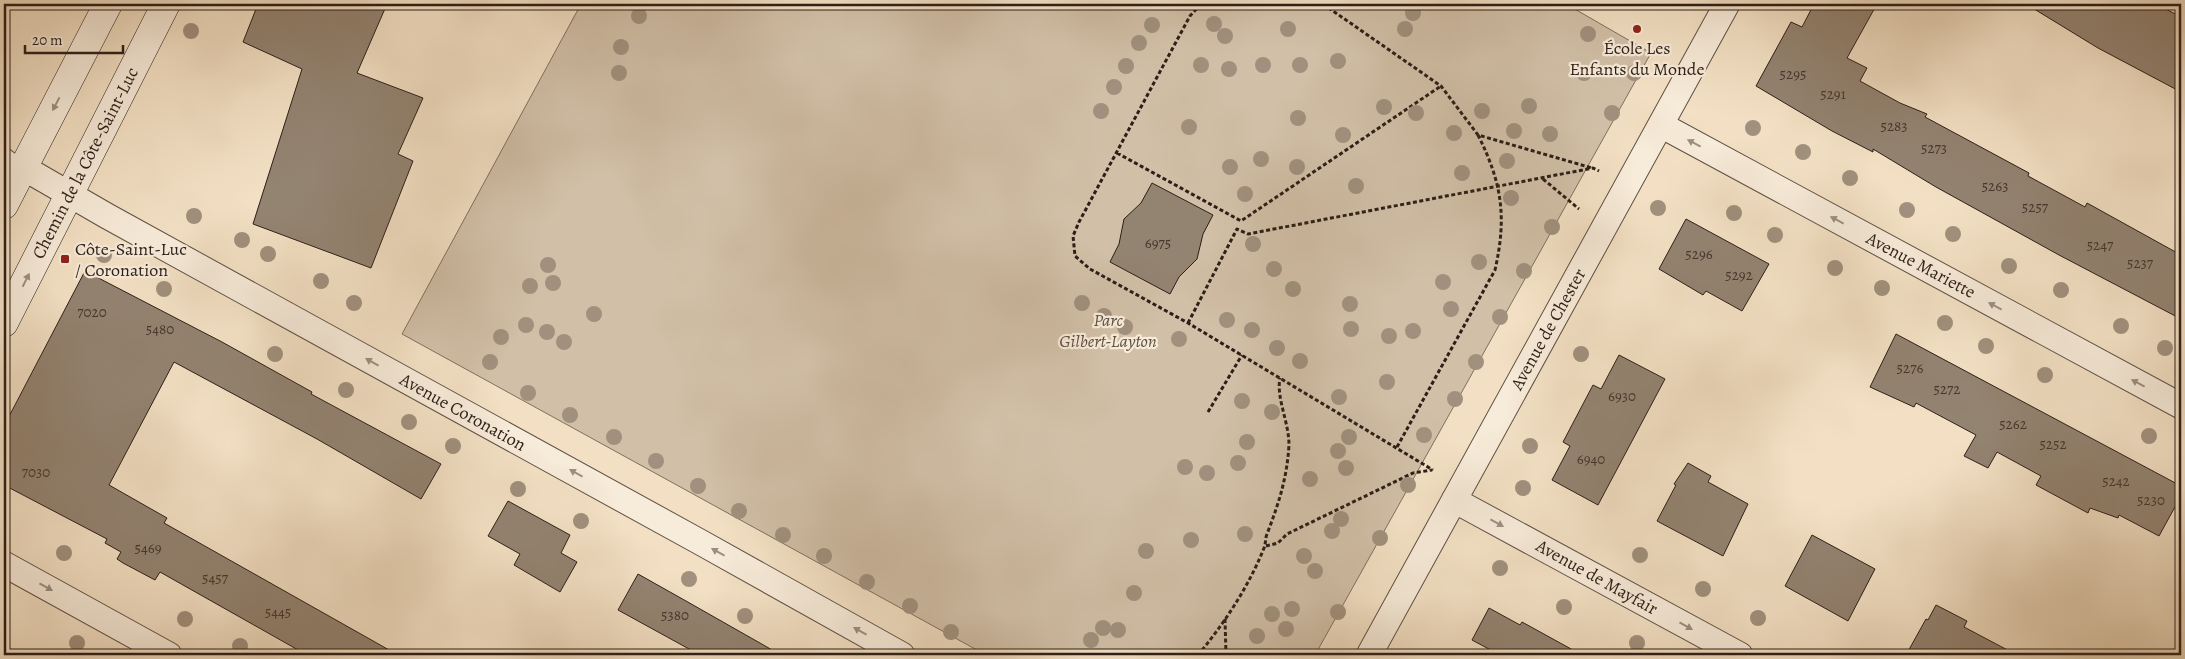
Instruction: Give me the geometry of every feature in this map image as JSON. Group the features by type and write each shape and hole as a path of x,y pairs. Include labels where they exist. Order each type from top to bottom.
{"main road":[{"path":"4,205 14,160 108,4"},
{"name":"Chemin de la Côte-Saint-Luc","path":"4,323 166,4"}],"street":[{"name":"Avenue de Chester","path":"1369,655 1727,4"},
{"name":"Avenue Mariette","path":"1661,125 2181,406"},
{"name":"Avenue Coronation","path":"14,160 70,194 902,655"},
{"name":"Avenue de Mayfair","path":"1454,500 1740,655"},
{"path":"4,564 169,655"}],"path":[{"path":"1202,4 1190,16 1073,236 1075,256 1090,269 1188,323 1433,470 1413,473 1287,534 1278,543 1266,546"},
{"path":"1323,4 1441,86 1478,135 1491,161 1498,186 1502,241 1495,270 1397,447"},
{"path":"1188,323 1241,221 1441,86"},
{"path":"1478,135 1599,171"},
{"path":"1117,153 1241,221"},
{"path":"1237,229 1248,234 1593,168"},
{"path":"1543,179 1578,209"},
{"path":"1208,412 1242,355"},
{"path":"1198,655 1250,581 1266,546 1266,538 1281,499 1288,459 1287,422 1278,388 1280,378"},
{"path":"1224,618 1226,655"}],"green space":[{"name":"Parc Gilbert-Layton","path":"581,4 1566,4 1651,53 1315,655 986,655 402,334"}],"building":[{"path":"258,4 387,4 357,73 423,98 398,154 413,161 371,268 253,224 302,69 243,42"},
{"path":"1814,4 1877,4 1847,58 1867,68 1860,81 1900,103 1927,114 1925,117 2029,173 2028,176 2085,207 2087,203 2181,255 2181,319 2059,255 1936,187 1873,149 1873,152 1832,131 1756,86 1791,22 1802,27"},
{"path":"2026,4 2156,4 2181,17 2181,92 2098,48"},
{"path":"1152,183 1213,215 1203,234 1197,259 1179,277 1170,294 1110,262 1119,244 1124,219 1141,203"},
{"path":"1686,219 1769,264 1742,311 1706,291 1703,295 1659,269"},
{"path":"85,271 222,342 312,392 311,394 441,464 421,499 317,439 174,362 109,485 167,518 164,523 398,655 307,655 160,572 155,580 123,563 117,559 121,552 105,543 107,539 4,485 4,426"},
{"path":"1896,334 2181,486 2181,496 2159,536 2119,515 2118,518 2090,508 2088,513 2036,485 2041,476 1997,452 1988,468 1964,456 1976,435 1916,403 1914,407 1870,387"},
{"path":"1619,355 1665,379 1598,505 1552,480 1570,446 1563,442 1593,385 1601,389"},
{"path":"1688,463 1711,476 1708,482 1748,504 1723,556 1657,521 1676,485 1674,484"},
{"path":"508,501 570,535 561,553 577,562 560,592 514,565 520,554 488,536"},
{"path":"1812,535 1875,569 1848,621 1785,586"},
{"path":"638,574 781,655 700,655 618,610"},
{"path":"1936,605 1967,621 1964,627 2017,655 1906,655"},
{"path":"1489,608 1520,625 1522,622 1582,655 1500,655 1472,640"}],"place":[{"name":"École Les Enfants du Monde","path":"1637,29"},
{"name":"Côte-Saint-Luc / Coronation","path":"65,259"}]}
